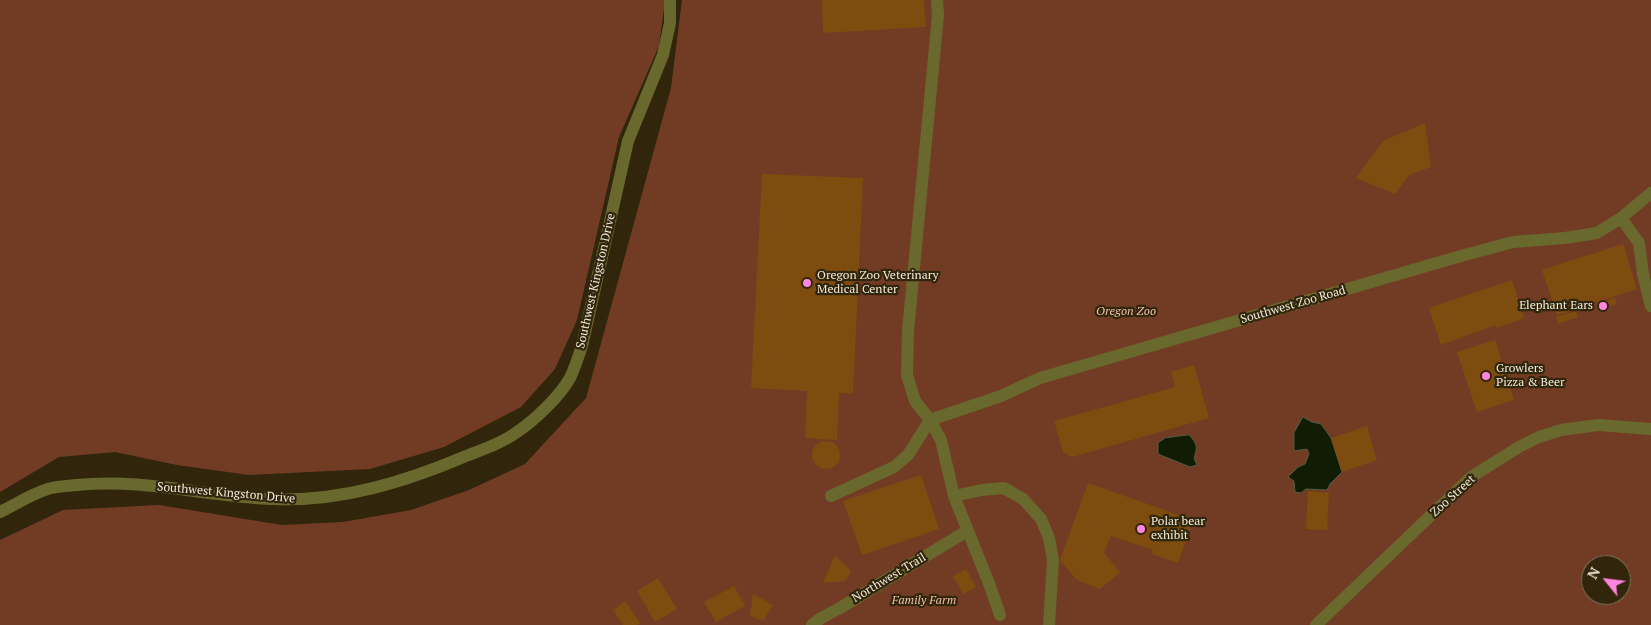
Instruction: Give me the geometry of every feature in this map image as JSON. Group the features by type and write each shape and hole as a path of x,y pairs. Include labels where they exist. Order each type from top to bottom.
{"street":[{"name":"Southwest Kingston Drive","path":"0,512 48,488 85,484 119,483 272,500 312,500 379,487 415,476 502,442 518,431 550,403 563,388 570,378 582,346 628,141 663,55 670,24 670,0"},
{"path":"937,0 938,16 908,332 907,375 915,401 930,420 941,440 954,496 1000,615"},
{"name":"Southwest Zoo Road","path":"930,420 1001,396 1040,378 1513,242 1565,238 1597,233 1621,218 1651,193"},
{"path":"1621,218 1639,243 1643,274 1651,306"},
{"path":"831,496 894,467 908,455 930,420"},
{"name":"Zoo Street","path":"1316,625 1471,477 1519,447 1539,437 1561,430 1598,425 1651,429"},
{"path":"954,496 982,490 1004,488 1023,499 1041,519 1049,538 1053,560 1050,625"},
{"name":"Northwest Trail","path":"812,625 967,531"}],"green space":[{"path":"0,0 665,0 659,46 619,137 577,320 555,369 521,407 444,447 370,469 249,475 177,465 115,452 59,457 0,492"},
{"name":"Oregon Zoo","path":"682,0 1651,0 1651,625 0,625 0,540 63,510 159,505 282,525 343,522 411,510 469,490 525,464 586,398 671,88"}],"shaded area":[{"path":"1303,417 1321,424 1331,438 1342,472 1330,484 1327,490 1306,489 1301,493 1295,492 1294,481 1288,477 1298,467 1305,464 1309,454 1307,449 1294,451 1294,433"},
{"path":"1189,435 1196,445 1194,458 1197,465 1190,467 1158,454 1158,443 1165,438"}],"building":[{"path":"822,0 924,0 926,27 823,33"},
{"path":"1425,123 1431,167 1409,175 1395,194 1356,178 1383,141"},
{"name":"Oregon Zoo Veterinary Medical Center","path":"762,174 863,178 853,393 839,393 837,440 805,438 807,391 751,388"},
{"path":"1623,244 1637,289 1557,315 1542,270"},
{"path":"1512,280 1524,318 1497,328 1496,325 1441,345 1429,308"},
{"name":"Elephant Ears","path":"1615,298 1617,304 1599,309 1597,303"},
{"path":"1576,311 1578,317 1558,324 1556,317"},
{"name":"Growlers Pizza & Beer","path":"1495,340 1514,400 1477,412 1457,352"},
{"path":"1194,365 1209,418 1072,457 1063,452 1054,421 1175,387 1171,372"},
{"path":"1367,426 1377,460 1342,472 1331,438"},
{"path":"826,441 836,445 840,455 836,465 826,469 816,465 812,455 816,445"},
{"path":"921,475 939,529 862,555 843,501"},
{"name":"Polar bear exhibit","path":"1088,483 1193,520 1178,563 1152,554 1153,550 1111,536 1104,553 1120,572 1100,589 1077,580 1060,560"},
{"path":"1308,491 1329,493 1327,530 1306,529"},
{"path":"835,555 851,571 845,581 823,583"},
{"path":"966,569 976,587 963,594 953,576"},
{"path":"658,578 677,609 655,622 637,591"},
{"path":"734,586 745,606 716,622 704,602"},
{"path":"753,594 773,605 763,621 750,616"},
{"path":"625,601 640,623 637,625 623,625 613,610"}],"place":[{"name":"Oregon Zoo Veterinary Medical Center","path":"807,283"},
{"name":"Elephant Ears","path":"1603,306"},
{"name":"Growlers Pizza & Beer","path":"1486,376"},
{"name":"Polar bear exhibit","path":"1141,529"}],"park label":[{"name":"Family Farm","path":"924,601"}]}
